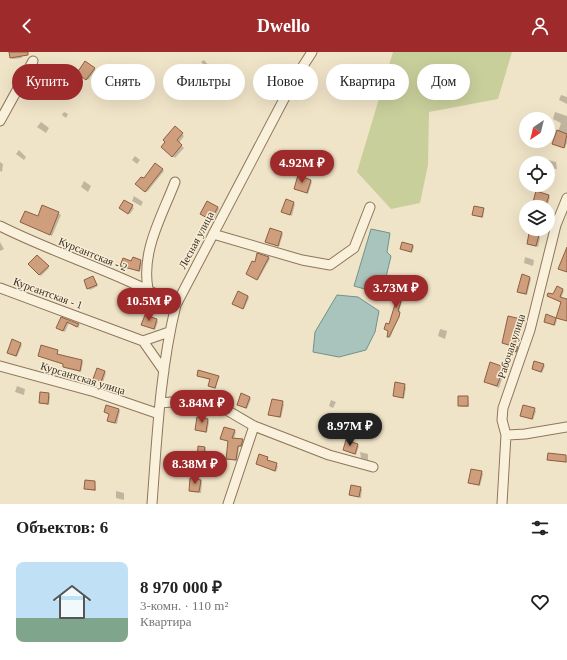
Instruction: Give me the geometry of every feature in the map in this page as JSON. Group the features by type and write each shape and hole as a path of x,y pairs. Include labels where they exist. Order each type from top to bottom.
{"street":[{"name":"Лесная улица","path":"152,504 160,403 169,332 176,305 294,80 312,52"},
{"path":"0,121 32,61"},
{"path":"148,289 146,279 153,235 175,182"},
{"name":"Рабочая улица","path":"502,504 506,435 502,420 503,408 530,330 556,225 567,198"},
{"path":"212,234 302,260 330,265 354,248 370,208"},
{"name":"Курсантская - 2","path":"0,226 31,242 148,289 176,305"},
{"name":"Курсантская - 1","path":"0,288 142,341"},
{"path":"164,371 142,341 169,332"},
{"name":"Курсантская улица","path":"0,366 95,392 159,414"},
{"path":"160,403 184,401 218,405 254,426 329,455 373,466"},
{"path":"228,504 254,426"},
{"path":"506,435 525,434 567,427"}],"green space":[{"path":"393,52 512,52 498,99 429,112 428,165 420,203 391,209 357,172 379,100 409,100 409,64 389,64"}],"water":[{"path":"371,229 390,233 387,252 391,256 382,294 354,286"},
{"path":"337,295 358,297 379,311 375,332 366,350 339,357 313,352 315,332"}],"building":[{"path":"9,52 28,52 28,55 10,58"},
{"path":"85,61 91,65 91,73 86,80 83,78 83,64"},
{"path":"175,126 183,133 177,140 182,145 172,157 161,147 165,142 163,140"},
{"path":"557,130 567,134 564,148 555,145 555,136"},
{"path":"155,163 163,169 145,192 135,184 141,177 144,178"},
{"path":"298,175 311,180 307,193 294,189"},
{"path":"536,192 549,195 548,200 534,200"},
{"path":"286,199 294,202 290,215 281,212"},
{"path":"124,200 133,205 128,214 119,208"},
{"path":"207,201 218,207 211,220 200,214"},
{"path":"42,205 59,212 50,235 20,222 25,211 38,216"},
{"path":"474,206 484,208 482,217 472,215"},
{"path":"270,228 282,232 278,246 265,242"},
{"path":"528,236 539,236 536,246 527,244"},
{"path":"402,242 413,245 411,252 400,249"},
{"path":"567,247 567,272 558,269"},
{"path":"257,253 269,257 257,280 246,274 252,261 255,262"},
{"path":"37,255 49,266 39,275 28,264"},
{"path":"133,257 141,260 139,271 120,266 123,258 131,261"},
{"path":"522,274 530,277 526,294 517,292"},
{"path":"93,276 97,285 87,289 84,280"},
{"path":"400,280 406,280 398,311 400,312 399,317 389,337 387,337 388,331 384,329 386,323 389,324 399,291"},
{"path":"557,286 563,289 560,297 567,299 567,321 556,318 561,302 547,296 548,293 553,294"},
{"path":"238,291 248,296 243,309 232,304"},
{"path":"546,314 556,318 554,325 544,322"},
{"path":"145,315 157,319 154,329 141,325"},
{"path":"508,316 521,319 515,345 518,347 516,352 511,350 512,346 502,343"},
{"path":"61,317 79,324 77,327 67,322 63,331 56,328"},
{"path":"12,339 21,343 16,356 7,353"},
{"path":"41,345 58,350 57,354 82,360 80,371 63,367 63,364 38,356"},
{"path":"534,361 544,364 541,372 532,369"},
{"path":"490,362 504,367 497,386 484,382"},
{"path":"97,368 105,371 101,382 93,379"},
{"path":"198,370 219,376 215,388 208,386 210,379 197,376"},
{"path":"395,382 405,384 403,398 393,396"},
{"path":"40,392 49,393 48,404 39,403"},
{"path":"241,393 250,397 246,408 237,405"},
{"path":"458,396 468,396 468,406 458,406"},
{"path":"272,399 283,401 280,417 268,415"},
{"path":"106,405 119,409 115,423 107,421 109,414 104,412"},
{"path":"523,405 535,408 532,419 520,416"},
{"path":"197,417 208,419 206,432 195,430"},
{"path":"224,427 235,430 232,438 243,439 241,446 238,446 236,460 226,459 228,441 220,439"},
{"path":"346,440 358,444 355,454 343,450"},
{"path":"198,446 205,447 203,460 197,459"},
{"path":"548,453 566,455 566,462 547,460"},
{"path":"259,454 268,457 267,460 277,463 275,471 256,464"},
{"path":"471,469 482,471 479,485 468,483"},
{"path":"190,478 201,480 199,492 189,491"},
{"path":"85,480 95,481 95,490 84,489"},
{"path":"351,485 361,487 359,497 349,495"}]}
